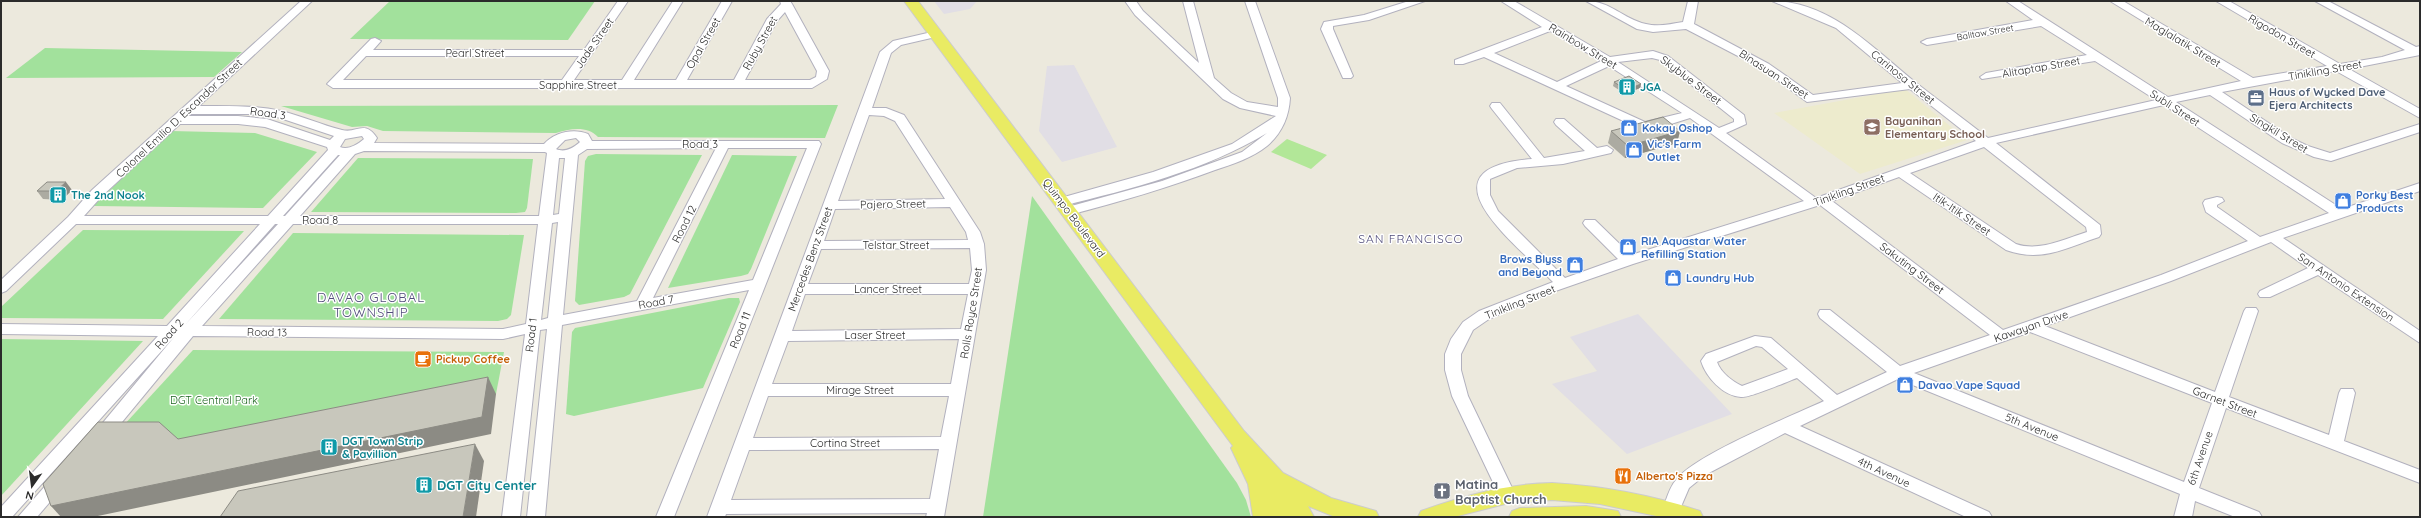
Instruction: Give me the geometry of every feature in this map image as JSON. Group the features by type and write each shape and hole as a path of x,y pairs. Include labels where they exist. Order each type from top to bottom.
{"main road":[{"name":"Quimpo Boulevard","path":"911,1 1066,207 1263,474 1303,517"},
{"name":"Quimpo Boulevard","path":"1263,474 1283,517"},
{"path":"1264,517 1263,474 1319,503 1343,512 1368,517"},
{"path":"1428,517 1481,500 1507,494 1558,492 1594,495 1671,511 1692,517"},
{"path":"1520,517 1586,515 1610,517"}],"street":[{"name":"Colonel Emilio D. Escandor Street","path":"1,288 74,220 97,193 307,1"},
{"name":"Jade Street","path":"565,85 623,1"},
{"path":"625,85 678,1"},
{"name":"Opal Street","path":"679,85 728,1"},
{"path":"1130,1 1136,10 1209,81 1227,96 1244,105 1282,115"},
{"path":"1188,1 1209,81"},
{"path":"1066,207 1140,192 1240,150 1269,140 1282,115 1284,98 1250,1"},
{"path":"1347,76 1326,29 1328,24 1365,18 1420,1"},
{"name":"Rainbow Street","path":"1506,1 1609,61 1692,114 1819,202"},
{"path":"1591,1 1641,27 1653,29 1688,24 1693,1"},
{"name":"Carinosa Street","path":"1777,1 1811,12 1840,26 1912,85 2088,221 2095,230 2094,234 2089,237 2038,252 2025,252"},
{"name":"Subli Street","path":"2011,1 2340,214"},
{"name":"Maglalatik Street","path":"2115,1 2251,82"},
{"name":"Rigodon Street","path":"2221,1 2420,114"},
{"path":"2320,1 2418,51"},
{"name":"Sapphire Street","path":"363,53 333,84 812,84 821,79 822,71 786,3"},
{"name":"Ruby Street","path":"737,85 772,20 786,3"},
{"name":"Balitaw Street","path":"1927,42 2044,22"},
{"name":"Binasuan Street","path":"1688,24 1765,66 1811,100 1912,85"},
{"path":"1459,62 1552,27"},
{"name":"Mercedes Benz Street","path":"718,512 864,111 889,49 897,43 936,34"},
{"path":"363,53 375,41"},
{"name":"Tinikling Street","path":"1507,494 1460,396 1453,370 1453,354 1468,326 1484,316 1563,284 1628,261 1819,202 1985,142 2251,82 2340,69 2418,51"},
{"name":"Pearl Street","path":"363,53 587,53"},
{"path":"1485,53 1643,126 1655,125 1692,114"},
{"name":"Skyblue Street","path":"1609,61 1648,54 1664,58 1740,118 1740,124 1718,132"},
{"name":"Alitaptap Street","path":"1986,77 2096,57"},
{"path":"1557,86 1609,61"},
{"name":"Singkil Street","path":"2212,91 2306,151 2324,157 2331,157 2420,128"},
{"path":"1496,106 1541,162"},
{"name":"Road 3","path":"188,110 248,110 279,114 346,135"},
{"name":"Rolls Royce Street","path":"864,111 886,112 900,118 956,203 973,232 977,244 979,270 936,512"},
{"name":"Road 3","path":"177,120 238,120 267,123 334,148 356,149"},
{"path":"1560,122 1601,151 1563,160 1515,164 1487,175 1482,185 1483,195 1493,213 1563,284"},
{"path":"346,135 366,132 371,138 553,147"},
{"path":"356,149 553,147 577,134 584,137 578,149"},
{"name":"Road 2","path":"2,517 273,220 346,135"},
{"name":"Road 2","path":"89,449 105,432 189,331 289,220 356,149 371,138"},
{"name":"Road 3","path":"553,147 578,149 724,144 815,144"},
{"name":"Road 12","path":"643,304 724,144"},
{"name":"Road 11","path":"665,517 815,144"},
{"name":"Road 1","path":"510,517 546,220 553,147"},
{"name":"Road 1","path":"536,517 565,217 578,149"},
{"name":"Itik-Itik Street","path":"1900,172 2011,247 2025,252"},
{"name":"Kawayan Drive","path":"1671,511 1678,489 1692,474 1785,426 1898,373 2166,278 2265,239 2420,187"},
{"name":"San Antonio Extension","path":"2217,201 2210,203 2211,208 2319,269 2420,338"},
{"name":"Sakuting Street","path":"1819,202 2001,336"},
{"name":"Pajero Street","path":"830,205 956,203"},
{"name":"Road 8","path":"74,220 546,220 565,217"},
{"path":"1590,223 1628,261"},
{"name":"Telstar Street","path":"815,245 977,244"},
{"path":"2265,294 2319,269"},
{"name":"Road 7","path":"532,329 643,304 758,284"},
{"name":"Lancer Street","path":"800,289 976,289"},
{"name":"6th Avenue","path":"2183,517 2189,491 2252,311"},
{"name":"5th Avenue","path":"1825,314 1898,373 2253,517"},
{"name":"Garnet Street","path":"2030,326 2220,401 2420,477"},
{"name":"Road 13","path":"1,329 486,335 516,333 532,329"},
{"name":"Laser Street","path":"782,336 968,334"},
{"path":"1799,371 1742,392 1737,391 1724,381 1712,369 1709,361 1711,358 1761,340 1770,344 1835,402"},
{"path":"526,382 549,378"},
{"name":"Mirage Street","path":"762,390 958,390"},
{"path":"2335,444 2347,393"},
{"name":"4th Avenue","path":"1785,426 1983,517"},
{"path":"80,432 105,432"},
{"name":"Cortina Street","path":"743,444 948,443"},
{"path":"27,517 69,472"},
{"path":"718,512 936,512"}],"shaded area":[{"path":"934,1 977,1 970,9 944,14"},
{"path":"1074,65 1117,147 1062,162 1039,131 1047,66"},
{"name":"Bayanihan Elementary School","path":"1905,89 1967,140 1860,174 1774,113"},
{"path":"1638,314 1732,414 1627,454 1552,384 1597,371 1570,337"}],"green space":[{"path":"390,1 595,1 568,40 350,39"},
{"path":"45,48 242,52 214,77 6,78"},
{"path":"838,105 825,138 598,137 594,133 583,129 566,130 556,133 383,131 367,126 352,127 281,106"},
{"path":"171,131 255,133 317,152 263,208 93,206"},
{"path":"1287,139 1327,155 1311,169 1271,152"},
{"path":"596,154 702,155 630,294 624,297 579,305 575,301 585,161 588,156"},
{"path":"732,155 797,156 751,269 748,274 741,276 668,288"},
{"path":"358,158 533,159 527,208 525,212 516,213 311,212"},
{"path":"1032,196 1237,483 1246,500 1251,517 983,517"},
{"path":"83,230 244,231 163,319 1,318 1,307"},
{"path":"293,233 524,235 511,315 507,319 498,321 219,319"},
{"path":"729,298 739,298 740,302 703,388 574,416 566,414 572,332 575,328"},
{"path":"1,339 143,341 1,496"},
{"name":"DGT Central Park","path":"193,350 504,352 496,394 190,456 111,439"}],"building":[{"path":"1629,76 1641,84 1626,90 1614,82"},
{"path":"1663,117 1680,131 1628,146 1611,131"},
{"path":"47,182 66,182 56,191 37,191"},
{"path":"488,377 482,417 51,506 43,484 98,422 159,422 178,439"},
{"path":"475,444 463,517 220,517 238,491"}],"place":[{"name":"JGA","path":"1627,87"},
{"name":"Haus of Wycked Dave Ejera Architects","path":"2256,98"},
{"name":"Bayanihan Elementary School","path":"1872,127"},
{"name":"Kokay Oshop","path":"1629,128"},
{"name":"Vic's Farm Outlet","path":"1634,150"},
{"name":"The 2nd Nook","path":"58,195"},
{"name":"Porky Best Products","path":"2343,201"},
{"name":"RIA Aquastar Water Refilling Station","path":"1628,247"},
{"name":"Brows Blyss and Beyond","path":"1575,265"},
{"name":"Laundry Hub","path":"1673,278"},
{"name":"Pickup Coffee","path":"423,359"},
{"name":"Davao Vape Squad","path":"1905,385"},
{"name":"DGT Town Strip & Pavillion","path":"329,447"},
{"name":"Alberto's Pizza","path":"1623,476"},
{"name":"DGT City Center","path":"424,485"},
{"name":"Matina Baptist Church","path":"1442,491"}],"district":[{"name":"SAN FRANCISCO","path":"1411,238"},
{"name":"DAVAO GLOBAL TOWNSHIP","path":"371,304"}]}
